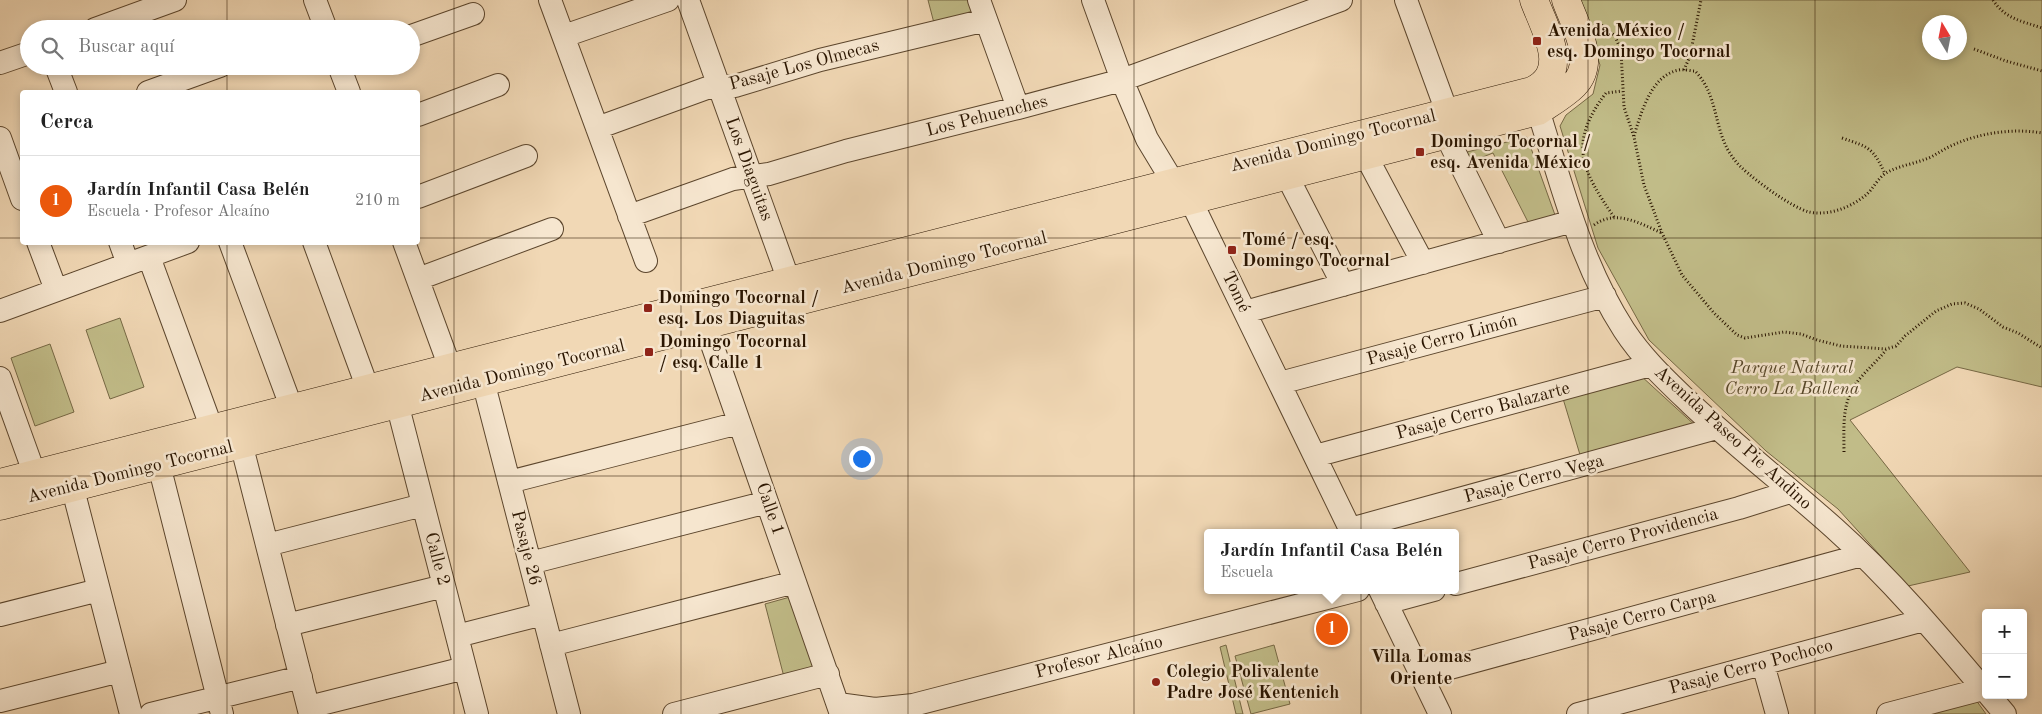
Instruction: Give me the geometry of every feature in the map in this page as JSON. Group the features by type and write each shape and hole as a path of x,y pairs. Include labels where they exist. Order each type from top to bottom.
{"main road":[{"path":"1534,0 1552,50 1554,63 1550,76 1535,101"},
{"path":"1535,101 1571,88 1583,70 1582,47 1569,9"},
{"name":"Avenida Domingo Tocornal","path":"70,476 159,465 396,403 463,379 701,314 1535,101"},
{"name":"Avenida Domingo Tocornal","path":"0,506 39,484 70,476 212,429 368,389 463,379 701,314 789,281 1182,192 1287,176 1366,156 1446,124"},
{"name":"Avenida Domingo Tocornal","path":"0,483 39,484"}],"street":[{"path":"115,20 149,4 174,0"},
{"path":"315,0 322,20"},
{"path":"550,0 646,262"},
{"path":"564,36 668,0"},
{"name":"Los Diaguitas","path":"688,0 789,281"},
{"name":"Tomé","path":"1093,0 1122,80 1147,139 1182,192 1245,312 1350,529"},
{"name":"Los Pehuenches","path":"629,216 733,179 769,174 846,151 1122,80 1341,0"},
{"path":"1406,0 1446,124 1499,242"},
{"path":"983,10 1018,108"},
{"name":"Pasaje Los Olmecas","path":"597,128 707,88 735,86 983,10"},
{"path":"420,33 473,14"},
{"path":"0,64 20,56"},
{"path":"59,75 65,90"},
{"path":"154,90 195,75"},
{"path":"343,75 348,90"},
{"path":"420,114 498,85"},
{"name":"Avenida Paseo Pie Andino","path":"1535,101 1582,227 1605,296 1626,332 1651,365 1717,428 1835,529 1924,620 1982,687"},
{"path":"0,138 20,193"},
{"path":"420,196 526,156"},
{"path":"1366,156 1422,263"},
{"path":"1287,176 1343,285"},
{"path":"1245,312 1499,242 1582,227"},
{"path":"418,280 552,229"},
{"path":"39,245 56,290"},
{"path":"123,245 138,261 212,429"},
{"path":"0,311 180,245"},
{"path":"231,245 292,408"},
{"path":"315,245 368,389"},
{"name":"Pasaje 26","path":"405,245 418,280 509,482 568,714"},
{"name":"Pasaje Cerro Limón","path":"1280,383 1605,296"},
{"name":"Calle 1","path":"701,314 840,709"},
{"name":"Pasaje Cerro Balazarte","path":"1315,456 1651,365"},
{"path":"0,378 39,484"},
{"name":"Calle 2","path":"396,403 477,714"},
{"path":"509,482 740,423"},
{"name":"Pasaje Cerro Vega","path":"1358,529 1717,428"},
{"path":"241,444 310,711 465,668"},
{"path":"159,465 220,706"},
{"path":"70,476 131,714"},
{"name":"Pasaje Cerro Providencia","path":"1459,583 1739,508 1790,492"},
{"path":"530,563 767,502"},
{"path":"267,545 423,505"},
{"name":"Pasaje Cerro Carpa","path":"1421,676 1862,556"},
{"path":"551,645 795,582"},
{"path":"288,625 444,586"},
{"path":"0,614 99,590"},
{"name":"Profesor Alcaíno","path":"840,709 875,709 913,705 1343,594"},
{"path":"1405,594 1383,597 1440,714"},
{"path":"457,636 543,614"},
{"name":"Pasaje Cerro Pochoco","path":"1578,714 1924,620"},
{"path":"1763,664 1777,714"},
{"path":"0,701 120,671"},
{"path":"674,714 740,706 828,674"},
{"path":"151,714 220,706 301,677"},
{"path":"1888,714 1982,693"},
{"name":"Avenida Paseo Pie Andino","path":"1992,699 2005,714"}],"path":[{"path":"1684,70 1690,56 1701,0"},
{"path":"1993,0 2003,13 2016,21 2042,28"},
{"path":"1569,9 1582,18 1598,22 1615,36 1620,51 1624,107 1634,136 1644,185 1662,233 1682,274 1714,313 1737,335 1745,338 1784,332 1801,334 1841,346 1886,349 1896,346 1905,336 1936,311 1952,304 1965,303 1979,309 2002,327 2018,333 2042,348"},
{"path":"1974,49 2006,61 2042,71"},
{"path":"1634,136 1641,114 1653,89 1665,76 1679,70 1695,71 1704,81 1711,97 1724,144 1731,156 1757,180 1802,208 1808,211 1824,213 1840,210 1865,196 1885,174 1928,158 1968,138 2013,131 2042,133"},
{"path":"1614,217 1582,159 1583,135 1594,109 1606,93 1622,91"},
{"path":"1842,138 1865,146 1875,154 1885,174"},
{"path":"1582,227 1594,225 1606,217 1614,217 1623,218 1662,233"},
{"path":"1844,452 1844,417 1847,400 1861,377 1876,364 1886,349"}],"green space":[{"path":"928,0 971,0 976,17 935,27"},
{"name":"Parque Natural Cerro La Ballena","path":"1578,0 2042,0 2042,387 1957,367 1850,420 1970,572 1908,586 1838,509 1766,451 1649,340 1598,248 1560,126 1566,115 1593,94 1600,65"},
{"path":"1527,137 1555,215 1529,224 1493,153 1470,162 1467,152"},
{"path":"120,318 144,387 110,399 86,330"},
{"path":"50,344 74,412 35,426 11,358"},
{"path":"1640,375 1698,428 1581,458 1561,392"},
{"path":"790,597 815,670 784,677 765,604"},
{"path":"1226,645 1243,714 1236,714 1220,647"},
{"path":"1274,645 1290,704 1251,714 1235,656"},
{"path":"1976,700 1986,714 1919,714"}],"place":[{"name":"Avenida México / esq. Domingo Tocornal","path":"1537,41"},
{"name":"Domingo Tocornal / esq. Avenida México","path":"1420,152"},
{"name":"Tomé / esq. Domingo Tocornal","path":"1232,250"},
{"name":"Domingo Tocornal / esq. Los Diaguitas","path":"648,308"},
{"name":"Domingo Tocornal / esq. Calle 1","path":"649,352"},
{"name":"Jardín Infantil Casa Belén","path":"1332,629"},
{"name":"Colegio Polivalente Padre José Kentenich","path":"1156,682"}],"district":[{"name":"Villa Lomas Oriente","path":"1421,668"}]}
